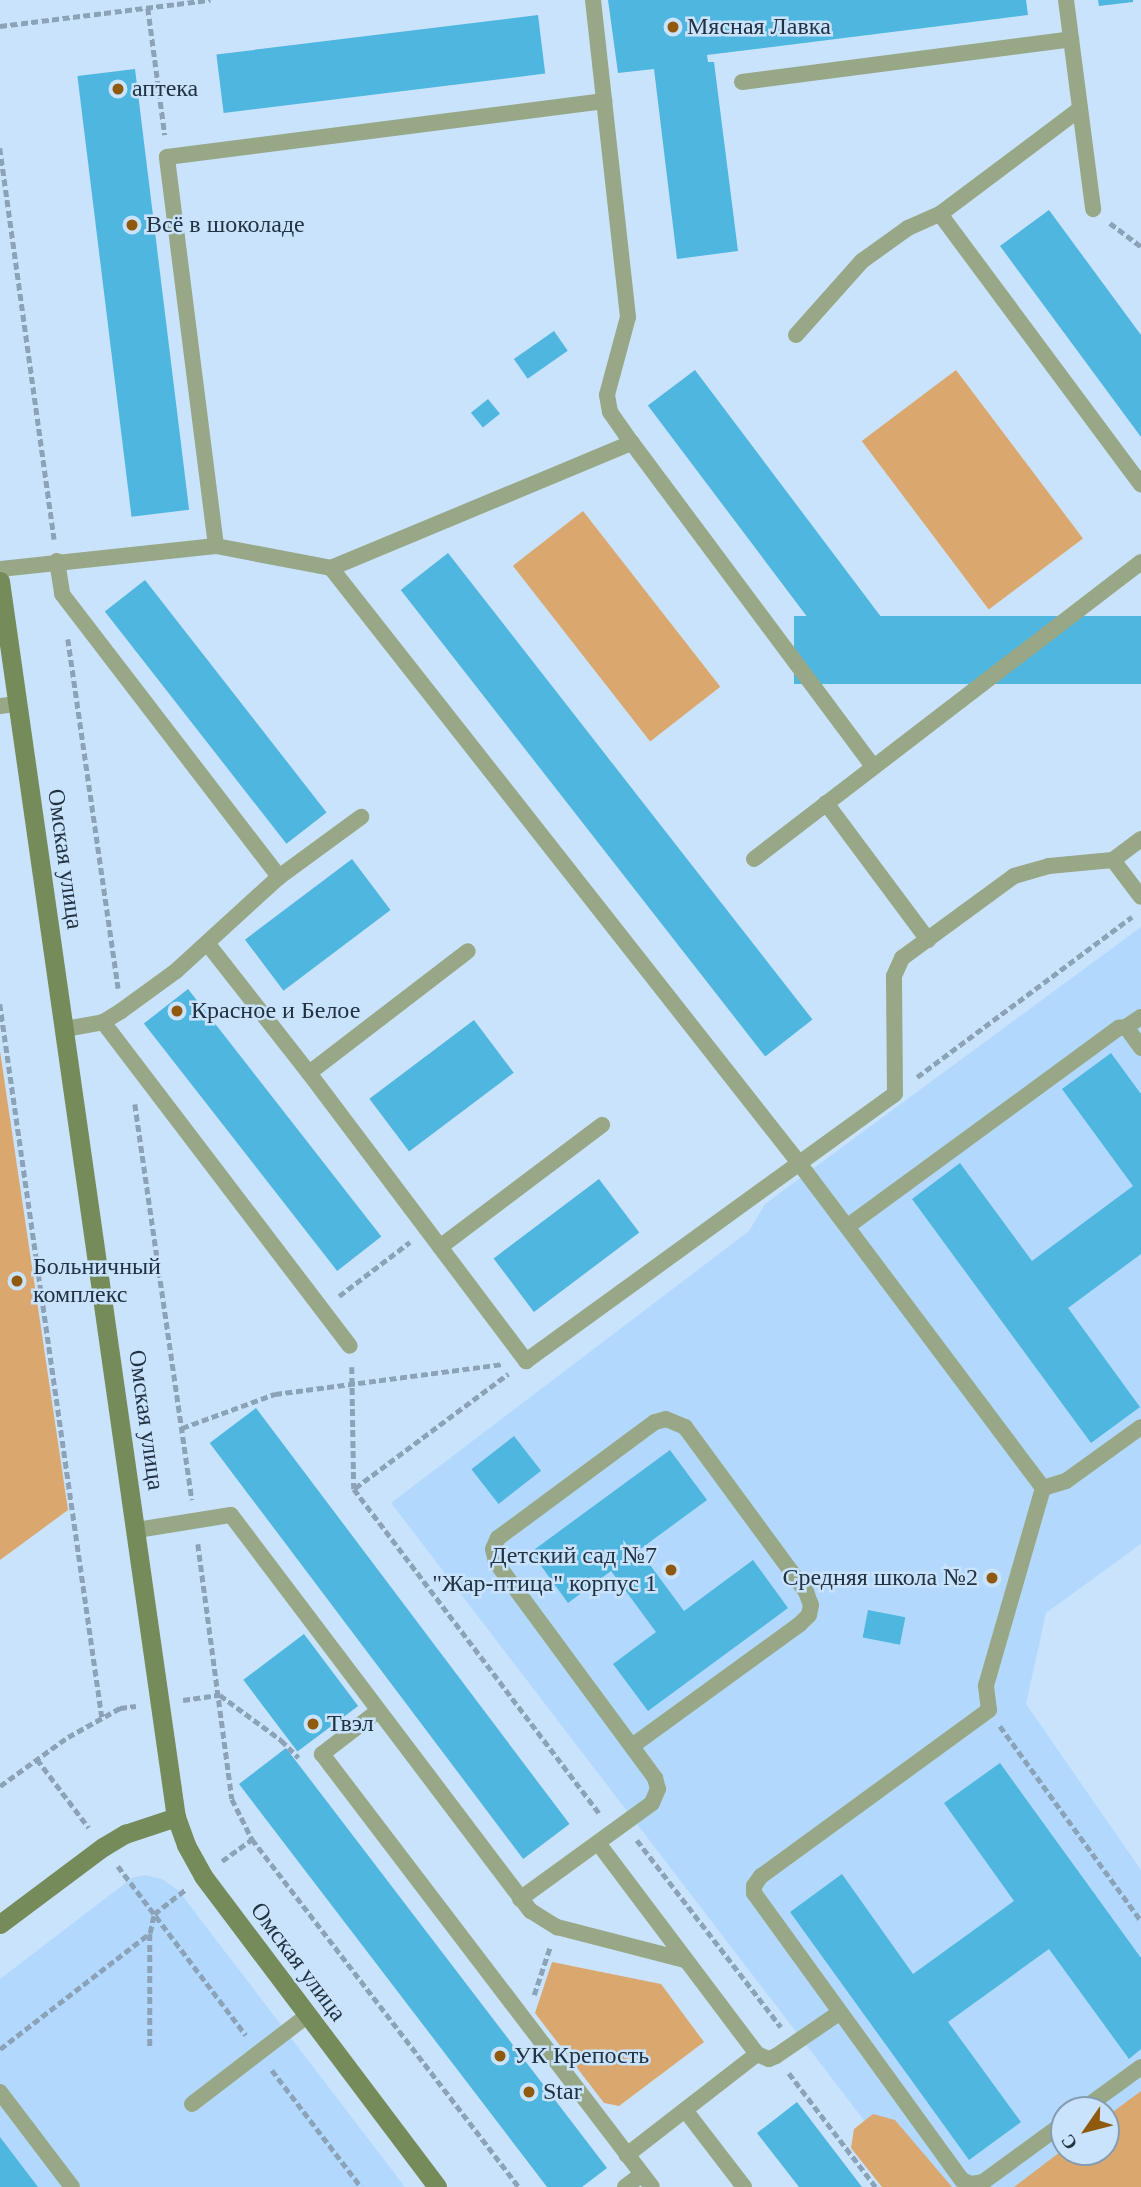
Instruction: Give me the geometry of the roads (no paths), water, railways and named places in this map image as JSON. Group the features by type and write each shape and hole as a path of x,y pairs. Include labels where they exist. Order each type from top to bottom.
{"main road":[{"name":"Омская улица","path":"0,581 9,705 65,1029 176,1817 186,1845 203,1876 437,2187"},
{"path":"0,1924 103,1847 125,1834 176,1817"}],"lane":[{"path":"593,0 628,317 607,395 610,412 873,766"},
{"path":"1066,0 1093,209"},
{"path":"741,82 1071,39"},
{"path":"216,546 167,157 604,101"},
{"path":"796,335 862,261 908,228 940,214 1080,108"},
{"path":"940,214 1141,485"},
{"path":"0,569 216,546 331,568 632,443"},
{"path":"57,561 62,594 279,877"},
{"path":"754,859 1141,562"},
{"path":"331,568 848,1226 1043,1488"},
{"path":"825,803 928,940"},
{"path":"65,1029 103,1022 121,1011 176,971 279,877 361,817"},
{"path":"207,943 309,1073 526,1361 895,1094 894,976 902,958 1014,876 1049,866 1113,860 1141,839"},
{"path":"1113,860 1141,897"},
{"path":"309,1073 468,951"},
{"path":"848,1226 1119,1028 1126,1027 1141,1017"},
{"path":"103,1022 350,1346"},
{"path":"1126,1027 1141,1048"},
{"path":"440,1247 602,1125"},
{"path":"520,1899 652,1803 658,1789 655,1778 496,1562 493,1549 498,1538 655,1422 666,1419 685,1427 806,1592 811,1605 809,1615 800,1624 632,1746"},
{"path":"1043,1488 1066,1481 1141,1427"},
{"path":"1043,1488 986,1686 989,1710 761,1876 754,1886 760,1902 962,2180 971,2184 983,2182 1050,2133"},
{"path":"137,1530 231,1515 531,1911 557,1927 685,1960"},
{"path":"378,1711 322,1755 647,2181 625,2187"},
{"path":"598,1843 757,2054 769,2059 776,2056 839,2012"},
{"path":"192,2104 308,2015"},
{"path":"627,2155 757,2054"},
{"path":"1101,2096 1141,2067"},
{"path":"0,2092 72,2187"},
{"path":"685,2110 744,2187"}],"place":[{"name":"Мясная Лавка","path":"673,27"},
{"name":"аптека","path":"118,89"},
{"name":"Всё в шоколаде","path":"132,225"},
{"name":"Красное и Белое","path":"177,1011"},
{"name":"Больничный комплекс","path":"17,1281"},
{"name":"Детский сад №7 \"Жар-птица\" корпус 1","path":"671,1570"},
{"name":"Средняя школа №2","path":"992,1578"},
{"name":"Твэл","path":"313,1724"},
{"name":"УК Крепость","path":"500,2056"},
{"name":"Star","path":"529,2092"}]}
